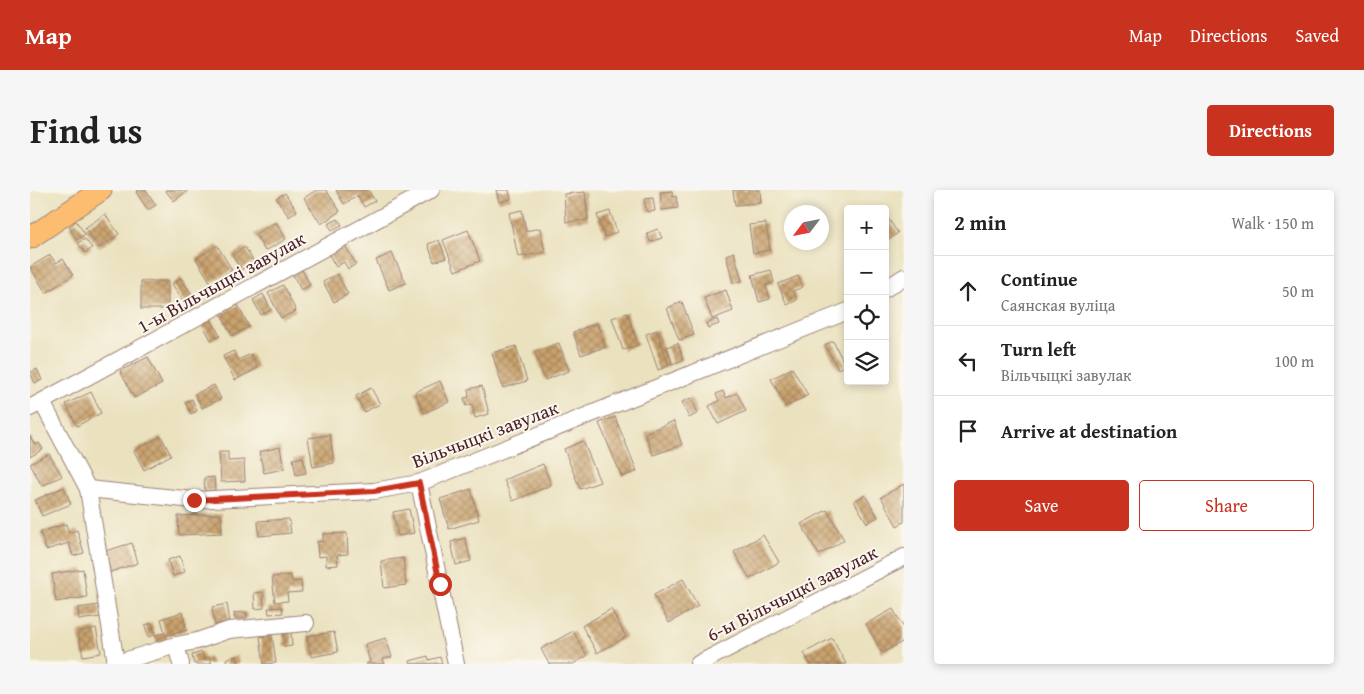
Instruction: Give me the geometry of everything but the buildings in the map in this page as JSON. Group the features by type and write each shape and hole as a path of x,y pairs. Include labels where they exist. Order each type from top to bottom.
{"main road":[{"path":"30,238 101,190"}],"street":[{"name":"1-ы Вільчыцкі завулак","path":"36,405 431,190"},
{"path":"889,286 904,277"},
{"name":"Вільчыцкі завулак","path":"88,489 194,500 374,491 419,483 844,313"},
{"path":"36,405 88,489 115,664 176,645 197,641 228,630 306,623"},
{"path":"419,483 456,664"},
{"name":"6-ы Вільчыцкі завулак","path":"698,664 904,557"},
{"path":"176,645 181,664"}],"route":[{"path":"194,500 374,491 419,483 440,584"}]}
